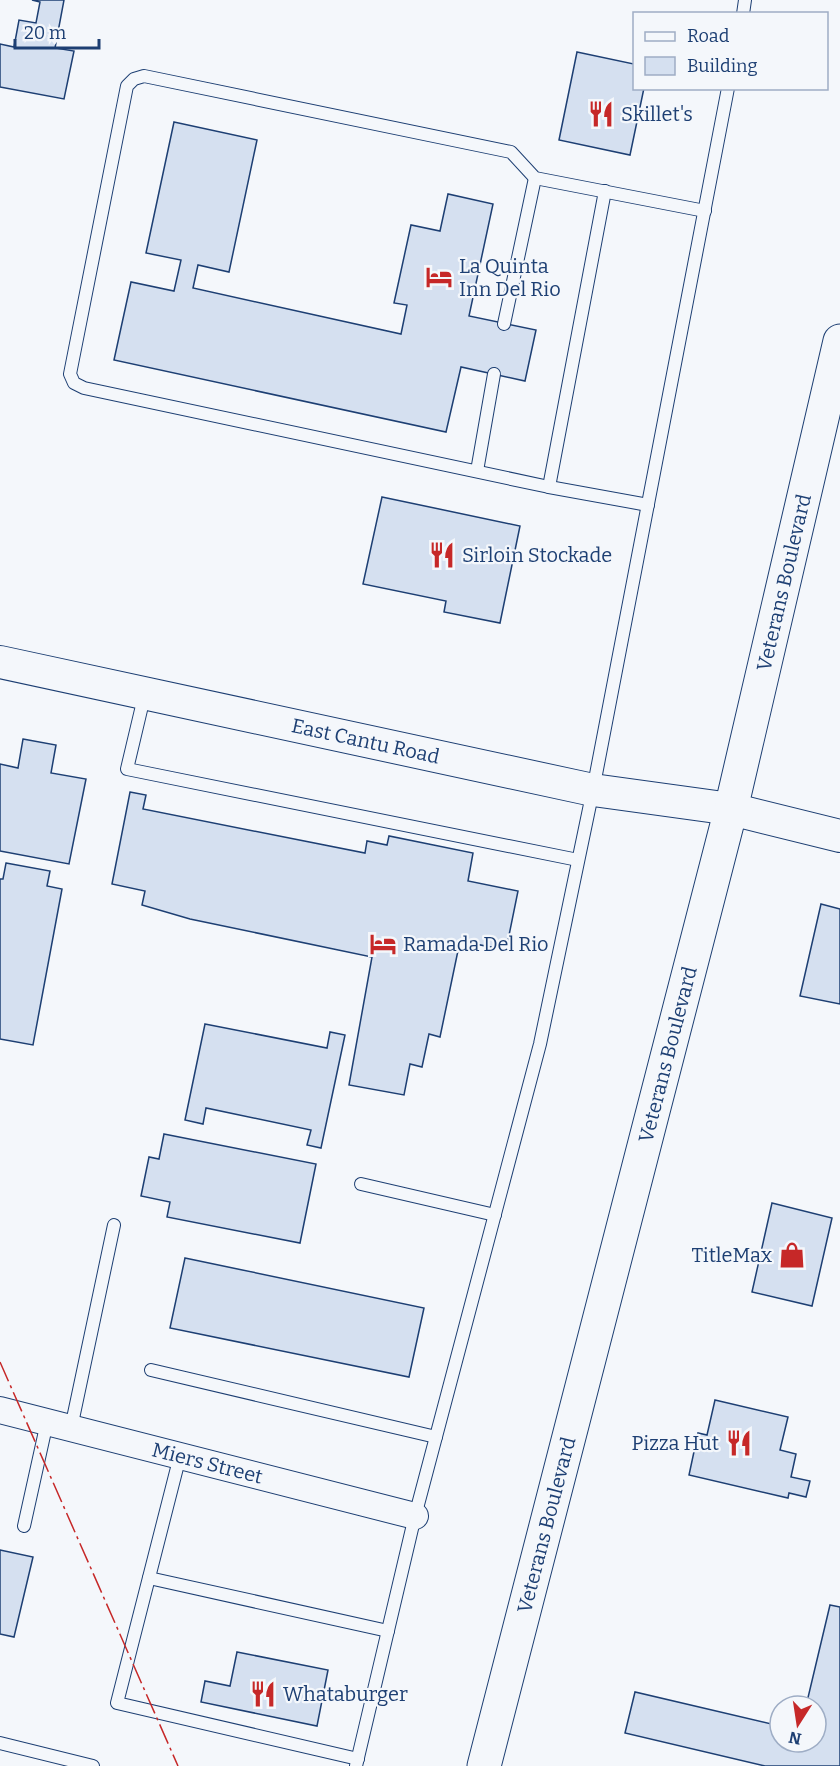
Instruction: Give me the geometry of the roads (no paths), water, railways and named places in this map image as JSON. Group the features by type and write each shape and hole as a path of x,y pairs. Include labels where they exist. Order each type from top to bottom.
{"main road":[{"name":"Veterans Boulevard","path":"484,1766 731,808 840,341"}],"street":[{"name":"East Cantu Road","path":"0,662 593,790 731,808 840,836"},
{"name":"Miers Street","path":"0,1410 415,1516"}],"lane":[{"path":"648,506 84,388 74,383 70,374 107,182 127,86 134,79 144,76 511,152 535,178 705,211"},
{"path":"180,1455 117,1703 357,1762 415,1516 540,1044 593,790 728,90"},
{"path":"504,324 535,178"},
{"path":"549,487 605,191"},
{"path":"477,471 494,374"},
{"path":"145,693 127,770 578,860"},
{"path":"361,1184 495,1215"},
{"path":"24,1526 59,1425 114,1225"},
{"path":"151,1370 436,1437"},
{"path":"148,1578 388,1631"},
{"path":"0,1743 93,1766"}],"place":[{"name":"Skillet's","path":"601,114"},
{"name":"La Quinta Inn Del Rio","path":"439,277"},
{"name":"Sirloin Stockade","path":"442,555"},
{"name":"Ramada Del Rio","path":"383,944"},
{"name":"TitleMax","path":"792,1255"},
{"name":"Pizza Hut","path":"739,1443"},
{"name":"Whataburger","path":"263,1694"}]}
